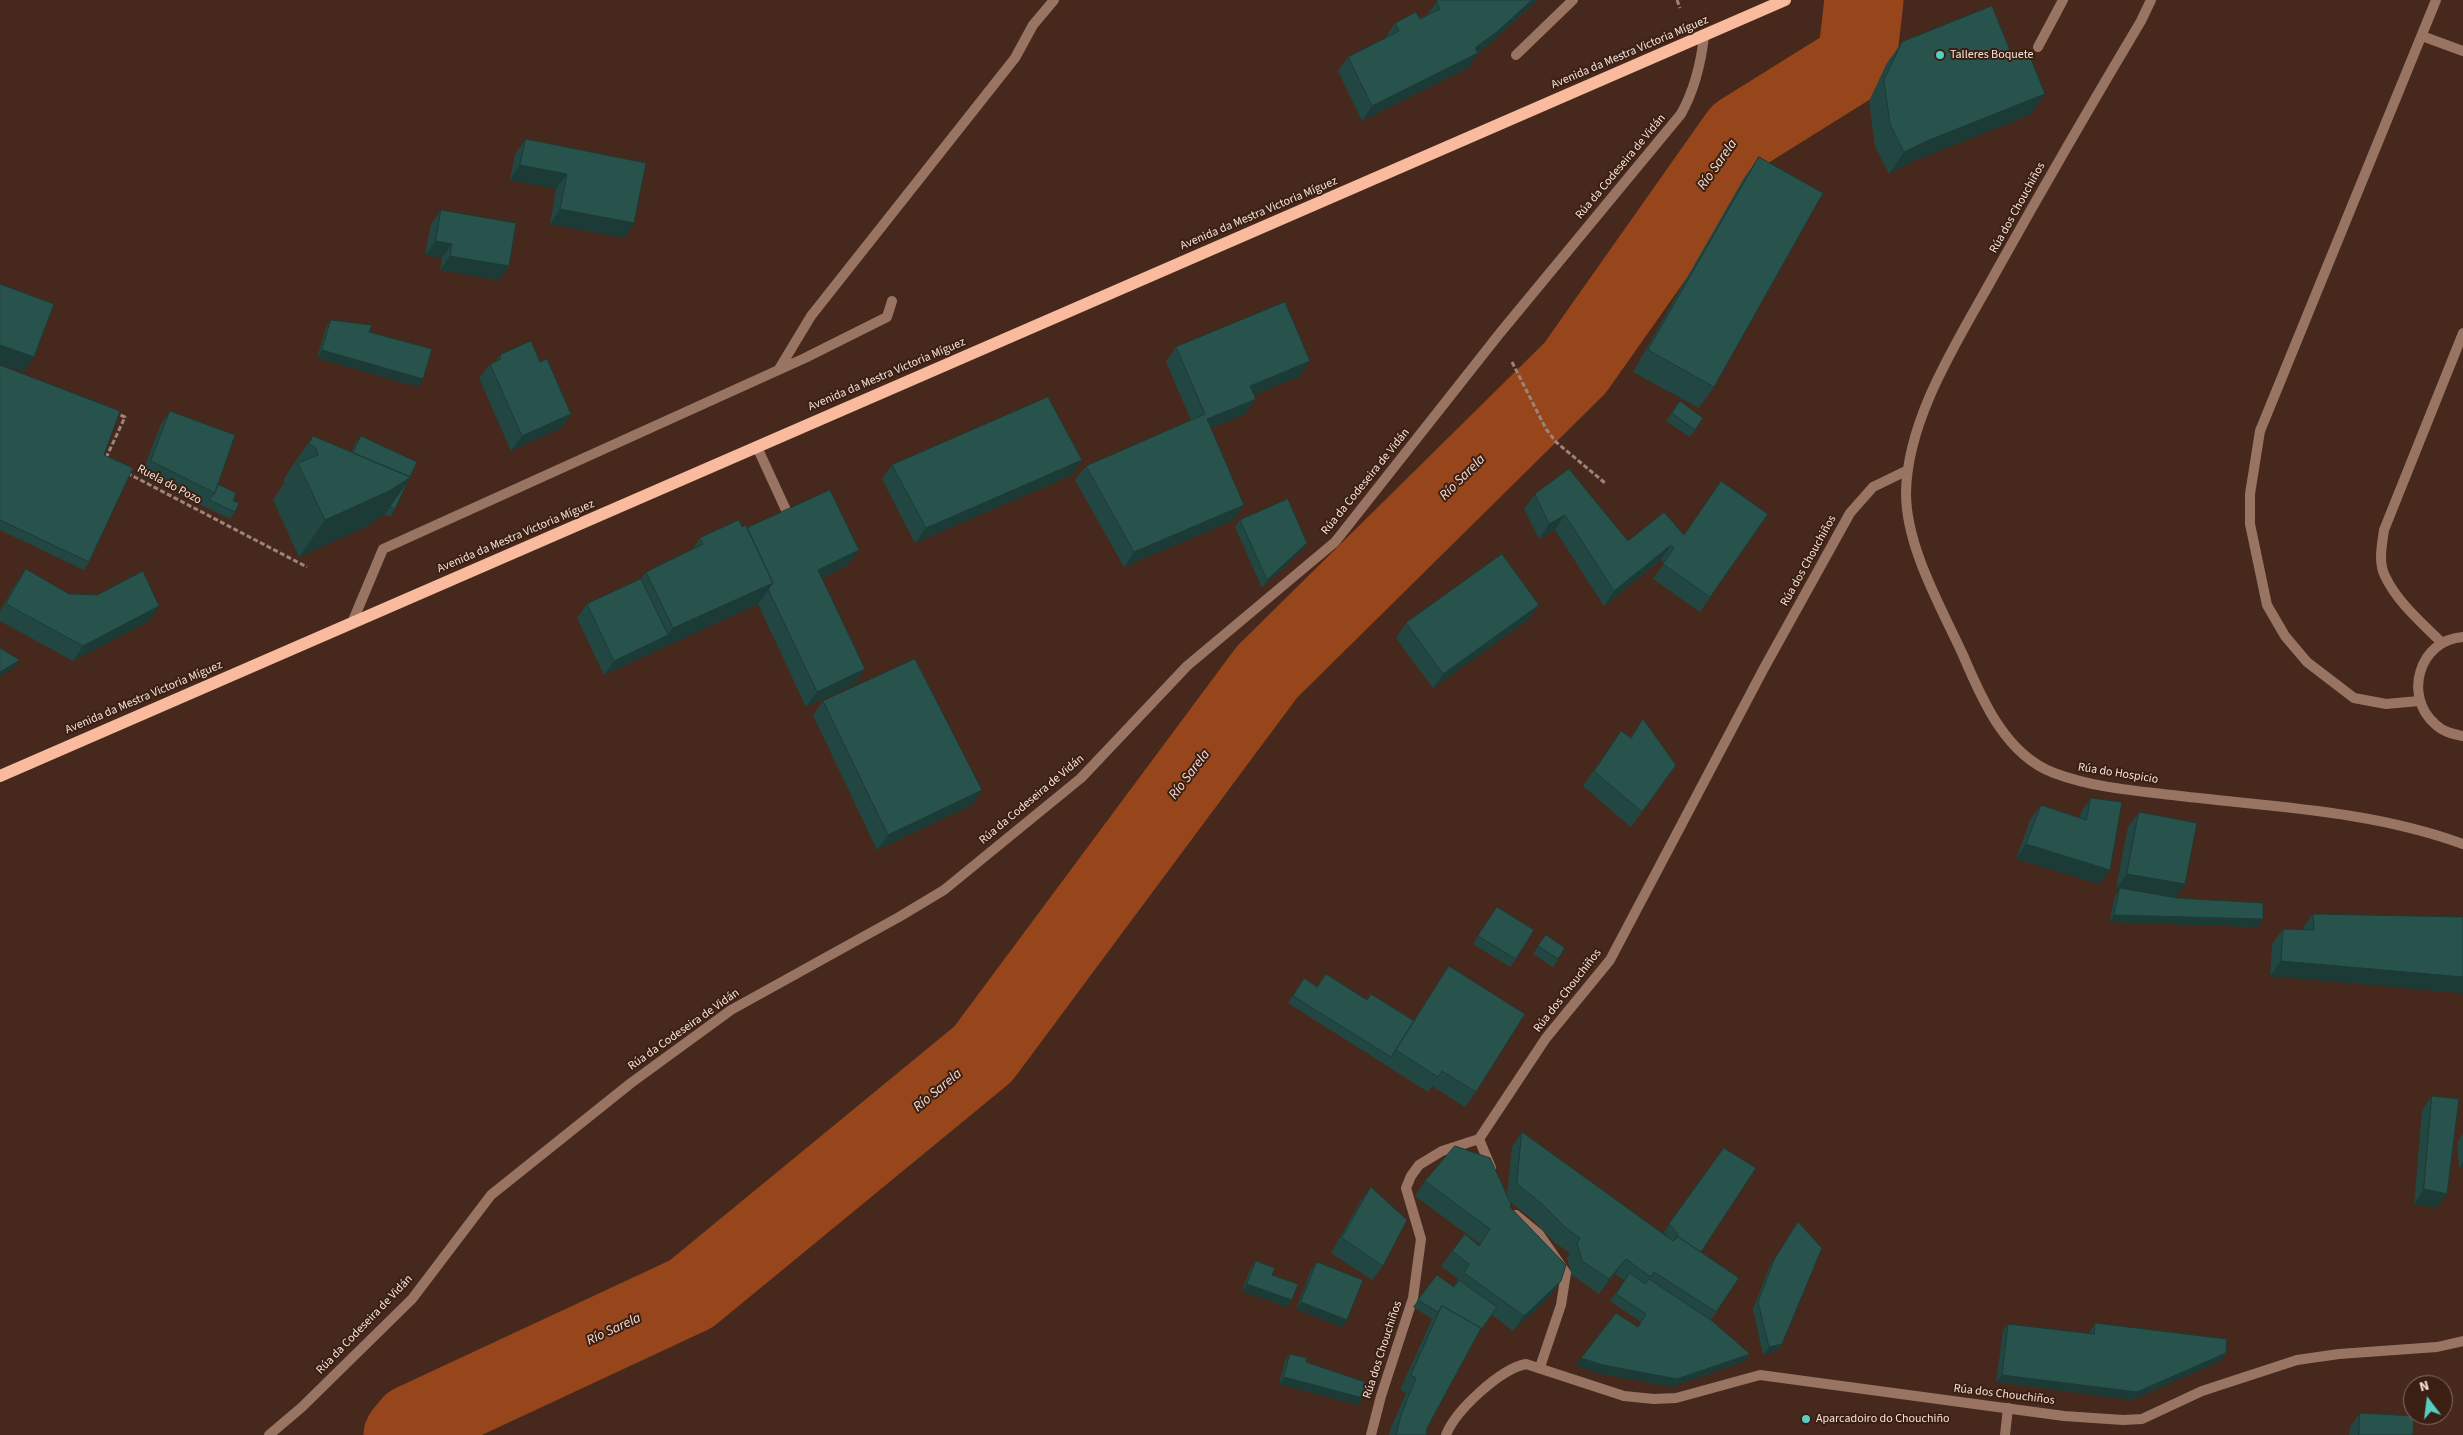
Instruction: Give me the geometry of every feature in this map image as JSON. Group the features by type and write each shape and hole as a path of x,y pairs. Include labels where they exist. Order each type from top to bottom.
{"main road":[{"name":"Avenida da Mestra Victoria Míguez","path":"0,776 1704,36 1763,5 1785,0"}],"street":[{"path":"779,369 811,316 1016,58 1033,25 1054,0"},
{"path":"1516,55 1573,0"},
{"path":"2038,47 2063,0"},
{"name":"Rúa dos Chouchiños","path":"1371,1435 1381,1396 1413,1298 1421,1239 1406,1188 1411,1176 1419,1165 1442,1151 1479,1138 1546,1038 1610,960 1763,670 1850,513 1873,487 1908,470 1921,420 1946,364 2056,166 2141,21 2151,0"},
{"path":"2419,701 2386,704 2354,698 2307,662 2284,636 2267,605 2250,524 2250,494 2260,431 2436,0"},
{"name":"Rúa da Codeseira de Vidán","path":"269,1435 302,1407 412,1299 491,1196 631,1083 731,1010 944,890 1081,778 1187,666 1335,542 1500,333 1681,114 1694,84 1704,36"},
{"path":"2422,36 2463,51"},
{"path":"352,623 383,550 779,369 887,317 892,301"},
{"path":"2442,643 2405,606 2384,575 2381,551 2384,530 2463,333"},
{"path":"757,447 786,510"},
{"name":"Rúa do Hospicio","path":"1908,470 1906,496 1910,523 1920,559 1983,697 2002,731 2030,760 2051,772 2110,787 2342,815 2412,827 2463,844"},
{"path":"2463,637 2442,643 2429,654 2420,668 2417,685 2419,701 2426,715 2436,726 2448,733 2463,736"},
{"path":"1479,1138 1496,1180"},
{"path":"1505,1206 1539,1234 1566,1273 1561,1305 1540,1367"},
{"name":"Rúa dos Chouchiños","path":"1446,1435 1456,1417 1502,1374 1514,1366 1526,1364 1624,1396 1654,1399 1676,1398 1760,1374 2008,1408 2103,1419 2142,1419 2202,1391 2297,1360 2339,1354 2436,1347 2463,1341"},
{"path":"2005,1435 2008,1408"}],"path":[{"path":"1677,0 1680,8"},
{"path":"1517,373 1546,429 1556,442 1605,483"},
{"path":"104,461 125,417 107,410"},
{"name":"Ruela do Pozo","path":"122,470 307,567"}],"building":[{"path":"1532,0 1498,31 1475,48 1478,53 1372,106 1348,57 1399,31 1395,23 1416,12 1420,19 1440,9 1436,1"},
{"path":"1992,6 2014,60 2029,54 2045,94 1929,140 1904,152 1890,124 1884,80 1902,42"},
{"path":"526,139 646,163 634,223 560,209 567,174 520,165"},
{"path":"1759,157 1823,193 1714,387 1648,350"},
{"path":"441,210 516,223 509,266 450,256 452,244 436,241"},
{"path":"0,284 54,304 34,357 0,345"},
{"path":"1285,302 1310,361 1250,386 1256,399 1207,419 1244,505 1134,552 1086,466 1205,414 1176,347"},
{"path":"331,320 372,325 369,332 432,349 423,379 322,350"},
{"path":"531,341 540,362 547,359 571,414 522,436 490,364 501,359 500,355"},
{"path":"0,365 120,411 104,455 133,468 89,562 0,520"},
{"path":"1048,397 1082,460 926,528 892,465"},
{"path":"1680,401 1703,418 1695,430 1672,413"},
{"path":"170,411 235,435 215,493 151,461"},
{"path":"313,436 411,477 389,491 325,520 298,463 318,455 316,448 309,444"},
{"path":"361,436 417,462 410,477 353,453"},
{"path":"1569,469 1628,541 1664,512 1684,535 1721,481 1768,514 1710,597 1663,564 1674,548 1671,545 1614,591 1565,515 1549,524 1535,494"},
{"path":"408,481 395,509 390,507"},
{"path":"218,484 236,493 233,501 239,503 235,512 209,500 215,493"},
{"path":"830,490 859,550 818,570 865,669 817,692 768,589 773,583 747,528"},
{"path":"1288,499 1307,543 1267,580 1240,520"},
{"path":"739,520 742,527 746,525 773,583 673,628 646,572 703,544 700,538"},
{"path":"1502,554 1539,605 1443,674 1406,623"},
{"path":"26,569 69,594 97,595 143,571 159,606 83,646 6,604"},
{"path":"641,579 668,635 614,661 587,604"},
{"path":"0,648 20,660 0,672"},
{"path":"915,659 982,790 888,835 823,701"},
{"path":"1643,719 1676,765 1642,812 1594,771 1621,731 1631,738"},
{"path":"2091,798 2122,802 2110,870 2026,844 2041,805 2086,820"},
{"path":"2139,812 2197,823 2185,884 2127,874"},
{"path":"2120,888 2177,898 2263,903 2263,919 2114,915"},
{"path":"1497,907 1534,930 1516,959 1478,936"},
{"path":"2313,914 2463,917 2463,977 2281,961 2283,929 2314,930"},
{"path":"1546,935 1565,948 1558,959 1538,946"},
{"path":"1449,966 1525,1014 1476,1092 1442,1071 1438,1077 1396,1050"},
{"path":"1326,974 1367,1000 1371,994 1414,1021 1391,1057 1293,996 1304,978 1317,987"},
{"path":"2432,1096 2459,1099 2447,1194 2424,1189"},
{"path":"1522,1132 1673,1241 1677,1236 1739,1278 1716,1312 1654,1272 1651,1277 1626,1259 1609,1279 1582,1261 1577,1243 1580,1238 1566,1228 1542,1204 1517,1184"},
{"path":"1455,1146 1490,1158 1511,1204 1510,1207 1566,1265 1561,1281 1524,1316 1464,1273 1469,1264 1452,1251 1465,1234 1479,1246 1490,1229 1425,1181"},
{"path":"1724,1148 1756,1168 1701,1252 1677,1236 1678,1234 1669,1224"},
{"path":"1371,1187 1407,1220 1383,1266 1342,1238"},
{"path":"1798,1222 1822,1248 1782,1344 1769,1347 1758,1302 1774,1260"},
{"path":"1256,1261 1275,1268 1272,1275 1298,1284 1292,1300 1247,1284"},
{"path":"1317,1262 1363,1280 1347,1320 1301,1302"},
{"path":"1630,1273 1645,1284 1649,1279 1711,1320 1750,1354 1677,1379 1603,1365 1581,1358 1616,1313 1638,1327 1646,1314 1616,1294"},
{"path":"1437,1275 1454,1287 1459,1280 1497,1307 1481,1330 1481,1328 1442,1306 1438,1312 1418,1300"},
{"path":"1442,1306 1481,1328 1427,1428 1426,1435 1396,1435 1401,1415 1416,1378 1411,1375"},
{"path":"2095,1323 2227,1339 2226,1353 2137,1392 2002,1375 2008,1324 2094,1334"},
{"path":"1290,1354 1307,1358 1306,1362 1365,1382 1363,1398 1284,1377"},
{"path":"2360,1413 2403,1415 2403,1425 2414,1425 2413,1435 2359,1435"}],"waterway":[{"name":"Río Sarela","path":"403,1435 412,1424 691,1294 983,1054 1267,672 1575,368 1740,134 1857,61 1864,0"}],"place":[{"name":"Talleres Boquete","path":"1940,55"},
{"name":"Aparcadoiro do Chouchiño","path":"1806,1419"}]}
